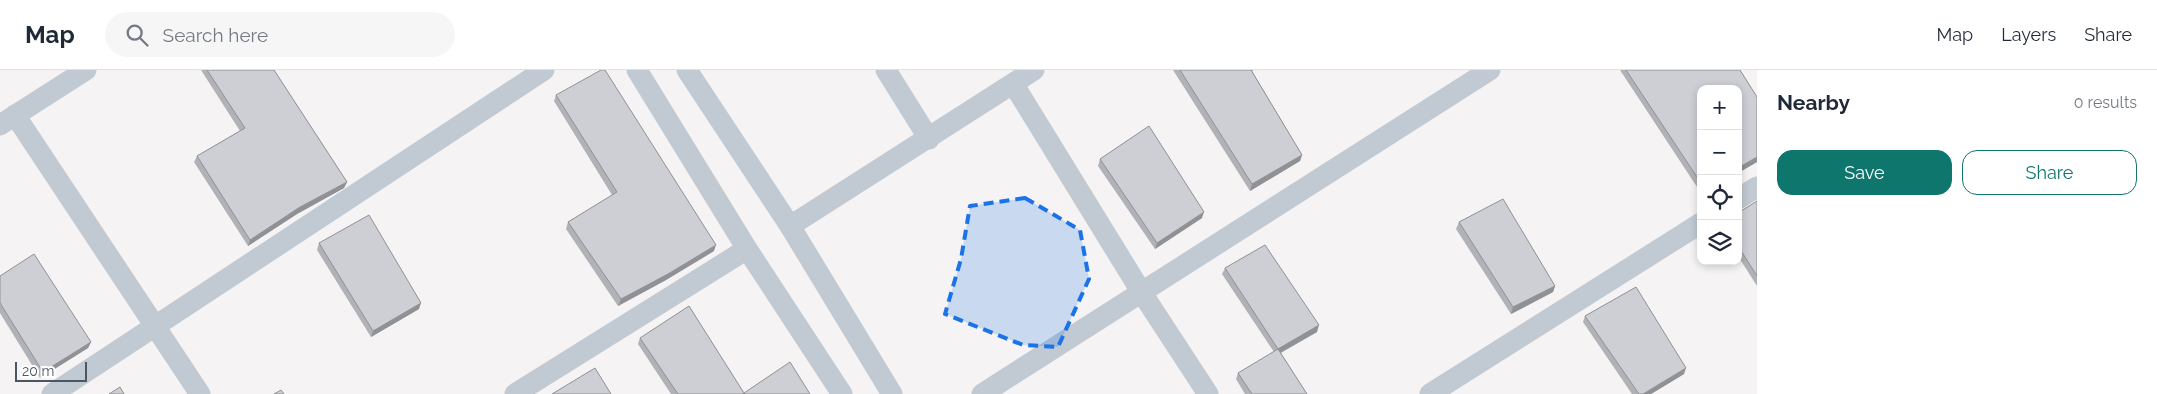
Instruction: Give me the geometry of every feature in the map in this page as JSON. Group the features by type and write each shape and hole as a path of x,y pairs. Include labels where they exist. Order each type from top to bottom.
{"street":[{"path":"86,70 8,120 156,326 200,394"},
{"path":"52,394 544,70"},
{"path":"637,70 747,249 842,394"},
{"path":"687,70 790,226 892,394"},
{"path":"886,70 929,139"},
{"path":"790,226 1014,85 1034,70"},
{"path":"982,394 1490,70"},
{"path":"1014,85 1142,293 1208,394"},
{"path":"1742,196 1757,187"},
{"path":"1430,394 1697,226"},
{"path":"515,394 747,249"}],"highlighted area":[{"path":"1025,198 1080,230 1089,279 1058,347 1023,345 945,314 961,259 970,206"}],"building":[{"path":"207,70 274,70 347,182 300,207 250,240 197,156 245,128"},
{"path":"601,70 605,70 716,245 621,299 568,222 617,192 556,95"},
{"path":"1180,70 1251,70 1302,155 1252,184"},
{"path":"1626,70 1740,70 1757,97 1757,157 1742,166 1742,85 1697,85 1697,177"},
{"path":"1149,126 1204,212 1157,243 1100,159"},
{"path":"1503,199 1555,286 1513,307 1459,222"},
{"path":"1757,201 1757,276 1742,252 1742,210"},
{"path":"369,215 421,303 373,331 319,243"},
{"path":"1265,245 1319,325 1278,349 1225,268"},
{"path":"34,254 91,342 43,372 0,303 0,276"},
{"path":"1636,287 1686,368 1643,394 1639,394 1585,316"},
{"path":"689,306 744,393 678,394 640,338"},
{"path":"1278,349 1307,394 1252,394 1238,373"},
{"path":"790,362 810,394 744,393"},
{"path":"595,368 611,394 552,394"},
{"path":"120,387 124,394 109,394"},
{"path":"281,390 284,394 274,394"}]}
